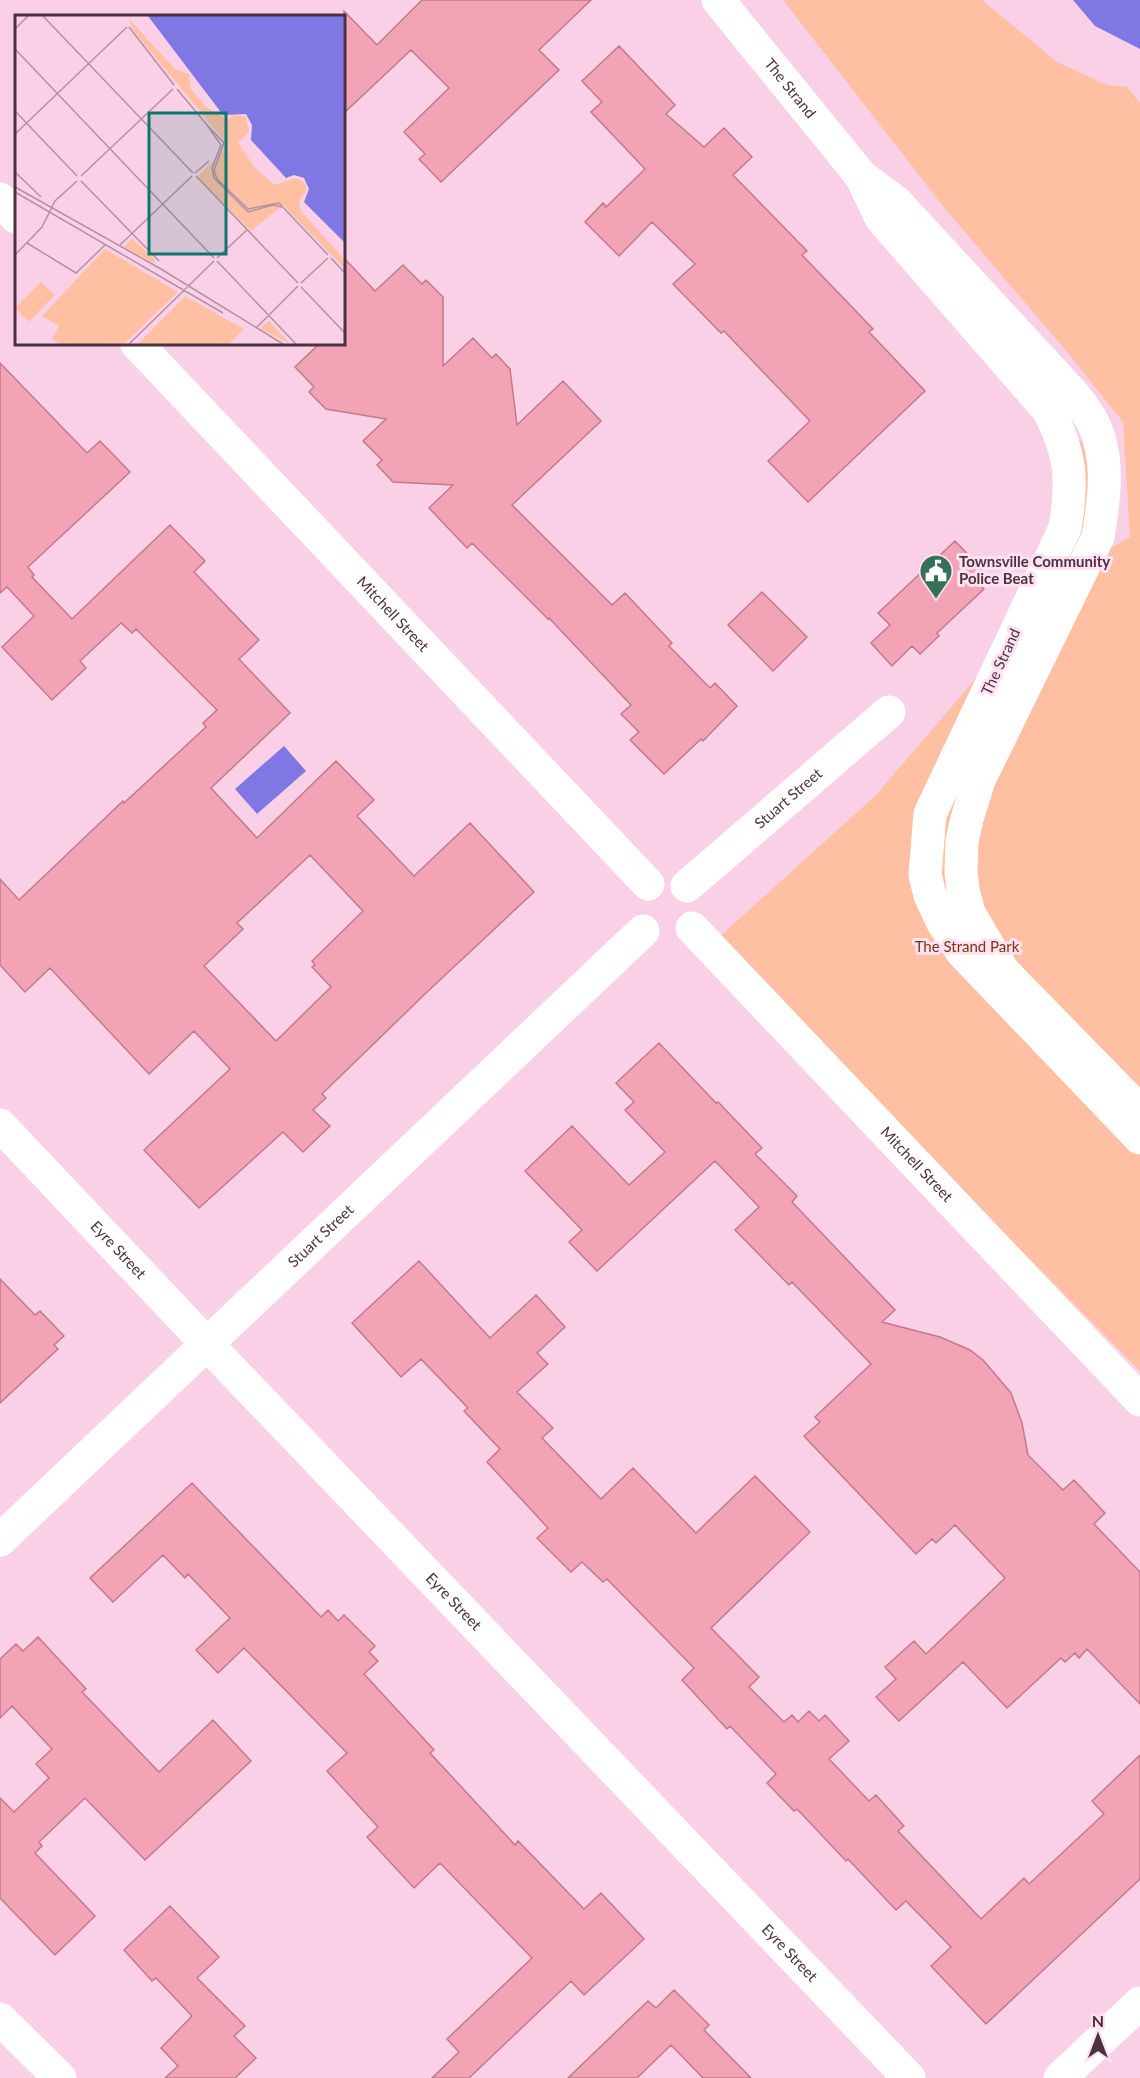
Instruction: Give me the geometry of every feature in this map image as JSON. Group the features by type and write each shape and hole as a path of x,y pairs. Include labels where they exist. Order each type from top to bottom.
{"street":[{"name":"The Strand","path":"718,0 861,176 881,218 1049,411 1062,436 1070,466 1069,503 1065,528 930,814 925,875 930,895 943,923 962,952 1140,1138"},
{"name":"The Strand","path":"861,176 896,202 1073,394 1092,420 1101,443 1104,472 1103,507 1098,537 980,780 962,842 961,871 969,913 1003,971 1140,1111"},
{"path":"0,199 15,216"},
{"name":"Mitchell Street","path":"138,345 648,884"},
{"name":"Stuart Street","path":"687,886 889,712"},
{"path":"668,878 687,886 697,902 696,920 685,935 668,941 651,937 643,931 635,912 636,902 648,884 668,878"},
{"name":"Mitchell Street","path":"692,928 1140,1400"},
{"name":"Stuart Street","path":"0,1540 643,931"},
{"name":"Eyre Street","path":"0,1125 909,2078"},
{"path":"1060,2078 1140,2003"},
{"path":"0,2019 60,2078"}],"green space":[{"name":"The Strand Park","path":"783,0 982,0 1057,62 1107,85 1127,87 1140,103 1140,1371 716,940 876,795 1040,604 1078,441 1081,440 1086,457 1089,488 1086,520 1075,568 1130,537 1123,422 1068,353 946,210"}],"shaded area":[{"path":"1073,0 1140,0 1140,49 1095,26"},
{"path":"284,746 306,771 257,814 235,789"}],"building":[{"path":"422,0 591,0 539,50 559,70 441,182 419,159 425,154 404,132 449,88 411,50 345,112 344,11 377,45"},
{"path":"619,46 675,105 666,114 704,147 724,128 752,157 733,175 807,251 802,255 873,329 869,332 925,391 808,502 768,461 810,421 724,331 721,333 673,284 695,264 652,222 619,256 585,222 603,203 606,207 645,169 591,112 602,102 582,81"},
{"path":"345,259 375,291 403,265 422,284 426,280 443,297 443,366 473,338 492,358 496,354 510,369 517,425 563,381 601,421 512,505 612,605 625,593 672,643 669,646 710,688 715,683 737,706 703,741 701,739 664,774 630,740 639,732 621,714 631,705 549,618 472,543 467,548 429,508 453,485 393,482 377,465 382,460 363,441 386,419 326,409 309,392 314,387 295,367 318,345 345,345"},
{"path":"0,363 87,453 100,441 130,472 28,567 34,575 32,577 72,619 170,525 205,561 194,572 259,640 239,659 290,713 211,788 257,838 336,761 374,800 357,816 414,876 470,823 534,892 322,1094 326,1098 313,1110 330,1126 303,1152 283,1132 199,1208 144,1150 230,1069 194,1031 149,1074 50,968 25,992 0,965 0,879 19,900 123,801 124,803 206,727 203,723 217,710 136,629 132,633 121,623 80,661 86,668 52,700 2,647 34,616 7,587 0,593","holes":["310,855 363,911 312,961 315,965 312,967 331,987 276,1041 204,966 243,929 237,923"]},
{"path":"955,541 982,569 972,578 984,589 937,633 939,636 920,654 912,646 892,666 871,643 890,625 878,613"},
{"path":"762,592 807,637 773,671 728,625"},
{"path":"659,1043 762,1148 755,1154 797,1196 792,1202 895,1310 882,1322 940,1337 970,1350 983,1360 1011,1393 1022,1423 1028,1455 1063,1490 1074,1480 1105,1513 1094,1524 1140,1572 1140,1704 1087,1649 1079,1658 1075,1653 1065,1662 1061,1658 1007,1708 963,1662 899,1721 876,1697 896,1679 885,1667 914,1641 926,1654 1005,1578 955,1525 936,1543 932,1539 916,1554 804,1436 820,1422 815,1417 871,1364 792,1282 789,1285 735,1230 759,1207 715,1161 597,1271 569,1242 582,1230 525,1171 572,1126 629,1185 665,1152 625,1110 634,1102 616,1083"},
{"path":"419,1261 490,1338 536,1295 565,1327 537,1353 548,1364 517,1392 553,1428 542,1438 601,1499 633,1468 696,1533 755,1476 810,1532 711,1628 759,1677 749,1687 784,1722 792,1715 798,1722 809,1711 819,1721 825,1715 849,1741 829,1759 869,1801 876,1795 904,1826 898,1831 981,1919 1024,1878 1029,1884 1104,1814 1092,1801 1140,1755 1140,1879 986,2024 931,1966 951,1947 906,1901 896,1910 848,1859 846,1861 797,1809 794,1811 767,1783 776,1774 730,1726 727,1729 682,1680 694,1668 607,1579 603,1582 582,1562 571,1572 537,1538 548,1528 487,1462 500,1449 464,1411 468,1408 421,1359 401,1377 352,1323"},
{"path":"0,1279 35,1315 40,1311 64,1336 54,1345 58,1349 0,1403"},
{"path":"192,1483 321,1617 328,1610 338,1621 344,1615 375,1646 369,1652 378,1661 364,1674 434,1750 430,1753 515,1845 518,1841 584,1909 601,1893 644,1939 584,1995 571,1981 469,2078 432,2078 459,2052 447,2039 532,1958 440,1863 414,1888 367,1837 378,1827 327,1771 347,1753 244,1648 218,1673 196,1650 230,1618 188,1574 185,1578 163,1555 113,1602 90,1578"},
{"path":"38,1637 86,1689 82,1692 159,1772 213,1720 251,1761 145,1860 85,1798 39,1842 42,1846 35,1853 95,1916 55,1955 0,1898 0,1798 14,1812 49,1778 36,1764 52,1749 12,1706 0,1718 0,1659 16,1644 23,1651"},
{"path":"170,1906 219,1957 197,1978 245,2026 234,2036 256,2058 235,2078 165,2078 178,2066 161,2048 192,2016 156,1978 152,1981 124,1950"},
{"path":"674,1990 709,2025 704,2030 751,2078 703,2078 671,2045 637,2078 568,2078 648,2001 656,2008"}],"place":[{"name":"Townsville Community Police Beat","path":"936,600"}]}
